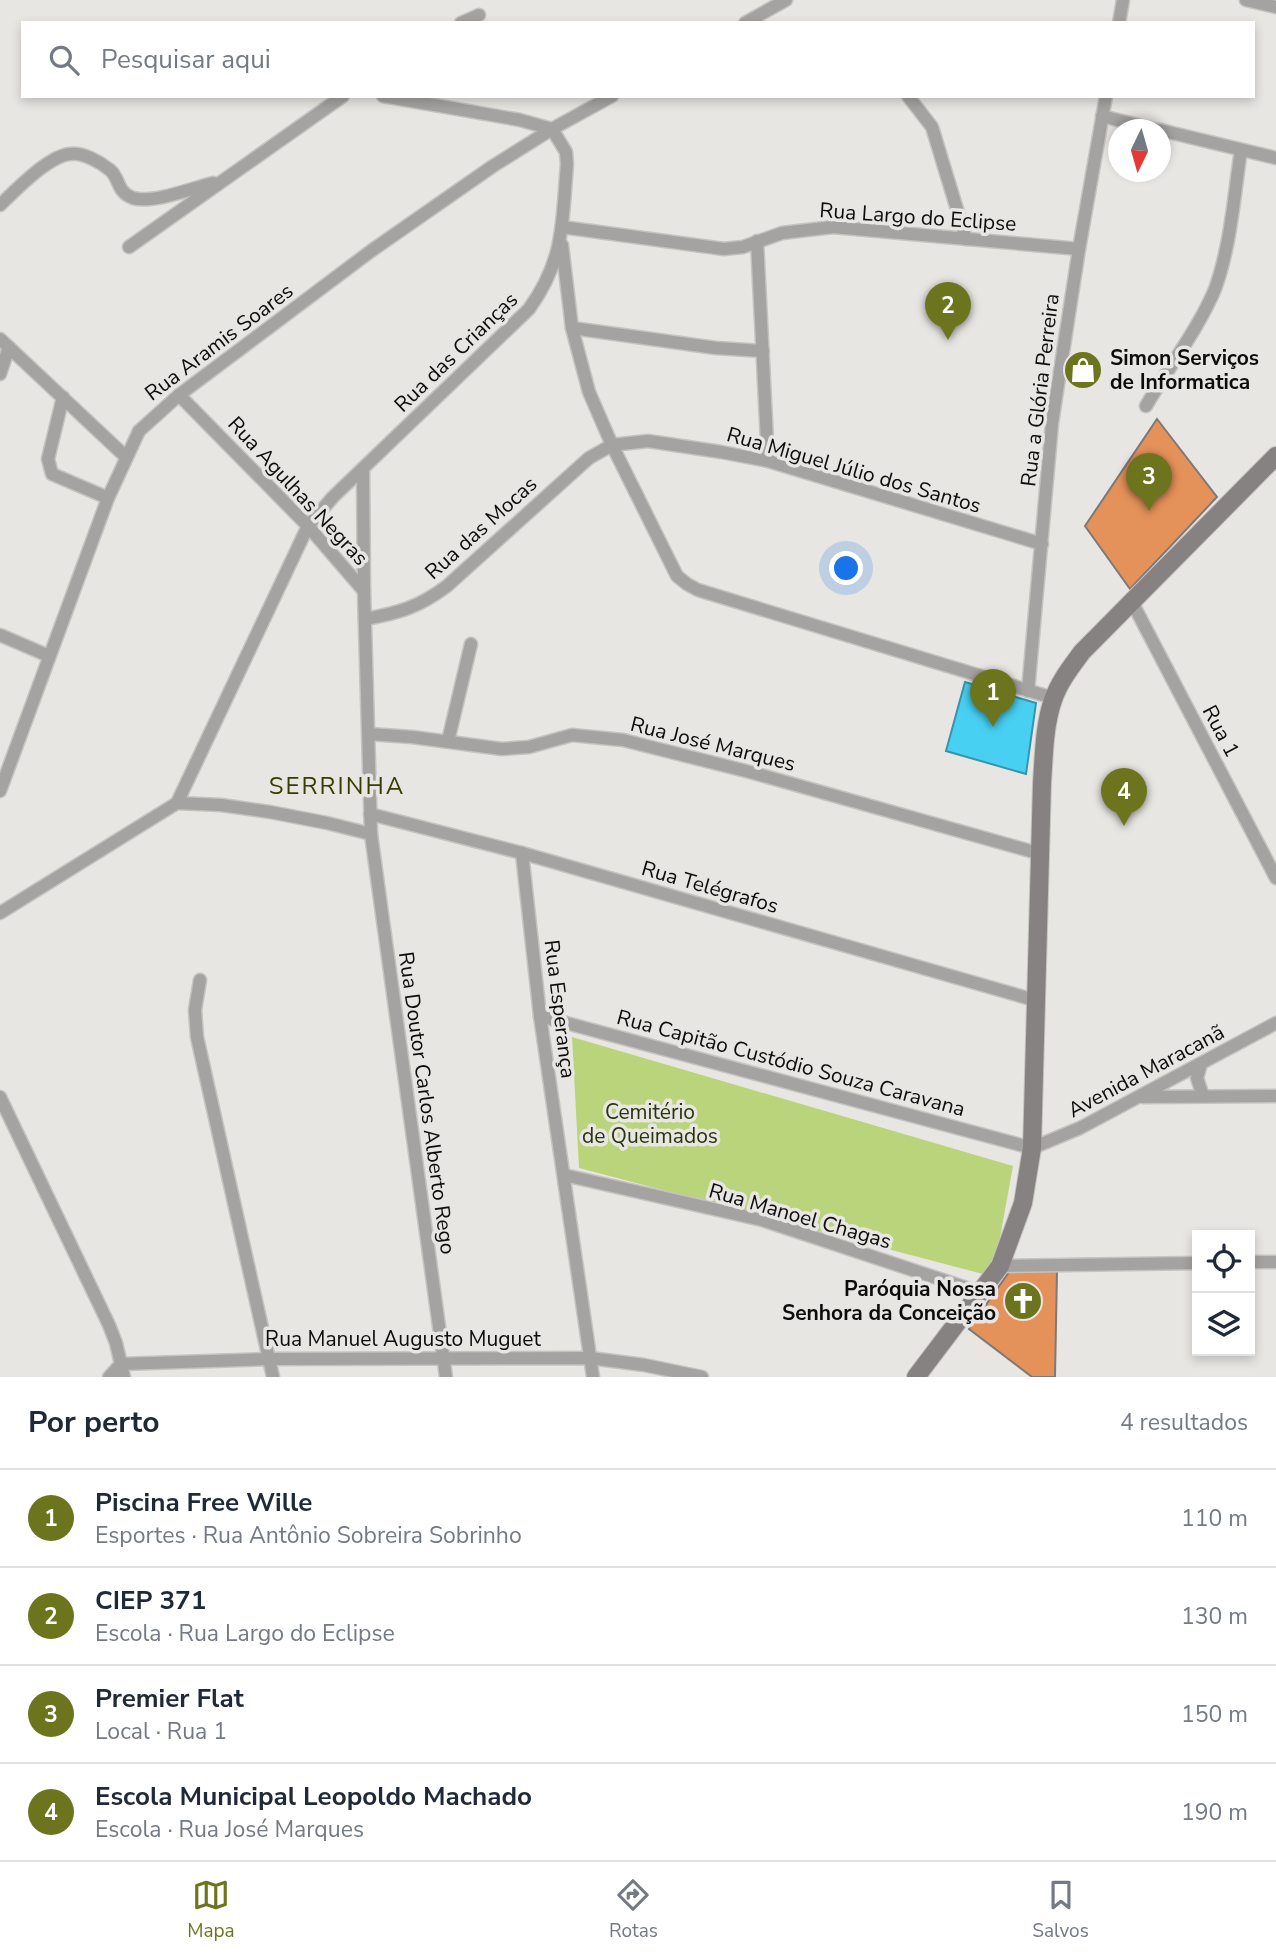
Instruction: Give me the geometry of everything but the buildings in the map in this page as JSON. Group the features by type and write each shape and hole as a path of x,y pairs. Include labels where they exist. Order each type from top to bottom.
{"main road":[{"path":"916,1377 1000,1266 1023,1203 1032,1149 1041,854 1047,727 1053,698 1082,652 1276,456"}],"street":[{"path":"749,21 786,0"},
{"path":"1119,21 1123,0"},
{"path":"1246,0 1276,7"},
{"path":"466,21 480,15"},
{"path":"130,247 340,98"},
{"path":"394,98 520,120 552,129"},
{"name":"Rua Aramis Soares","path":"0,791 108,498 139,431 179,395 371,251 493,166 607,98"},
{"path":"910,98 932,127 966,239"},
{"name":"Rua a Glória Perreira","path":"1028,691 1052,423 1106,98"},
{"path":"1102,116 1114,119"},
{"name":"Rua das Crianças","path":"308,526 333,497 529,309 549,278 561,241 567,164 566,152 552,129"},
{"path":"1171,133 1276,158"},
{"path":"1146,406 1214,290 1224,257 1241,150"},
{"path":"0,205 55,159 70,154 85,156 113,171 120,189 139,199 167,195 220,181"},
{"name":"Rua Largo do Eclipse","path":"562,227 724,249 743,247 782,233 815,227 1079,249"},
{"path":"561,241 572,328 589,391 612,445 677,576 698,590 1053,698"},
{"path":"757,241 768,461"},
{"path":"572,328 716,348 762,351"},
{"path":"0,374 5,343"},
{"path":"5,343 125,457"},
{"name":"Rua Agulhas Negras","path":"179,395 308,526 364,590 371,834"},
{"path":"63,397 48,459 50,470 57,476 108,498"},
{"name":"Rua Miguel Júlio dos Santos","path":"612,445 648,441 673,443 768,461 1042,544"},
{"name":"Rua das Mocas","path":"365,619 399,613 430,599 568,475 589,458 612,445"},
{"path":"363,470 364,590"},
{"path":"0,913 177,803 308,526"},
{"name":"Rua 1","path":"1132,602 1276,878"},
{"path":"0,635 50,656"},
{"path":"448,741 471,645"},
{"name":"Rua José Marques","path":"369,734 517,749 572,735 623,740 750,772 1041,854"},
{"path":"177,803 221,805 270,812 371,834"},
{"name":"Rua Telégrafos","path":"370,814 522,853 1038,1001"},
{"name":"Rua Doutor Carlos Alberto Rego","path":"371,834 446,1377"},
{"name":"Rua Esperança","path":"522,853 540,1016 593,1377"},
{"path":"200,980 195,1010 197,1037 273,1377"},
{"name":"Rua Capitão Custódio Souza Caravana","path":"540,1016 1032,1149"},
{"name":"Avenida Maracanã","path":"1032,1149 1080,1128 1276,1023"},
{"path":"1201,1064 1198,1079 1203,1096"},
{"path":"1140,1097 1276,1096"},
{"path":"0,1097 109,1325 123,1371 109,1377"},
{"name":"Rua Manoel Chagas","path":"564,1175 762,1220 982,1293"},
{"path":"1255,1262 1276,1262"},
{"path":"1000,1266 1192,1263"},
{"name":"Rua Manuel Augusto Muguet","path":"123,1371 270,1359 590,1358 644,1365 702,1377"}],"green space":[{"name":"Cemitério de Queimados","path":"572,1037 1013,1166 997,1254 983,1274 579,1168"}],"water":[{"path":"965,682 1036,703 1026,774 946,751"}],"place":[{"name":"CIEP 371","path":"948,340"},
{"name":"Simon Serviços de Informatica","path":"1083,370"},
{"name":"Premier Flat","path":"1149,511"},
{"name":"Piscina Free Wille","path":"993,727"},
{"name":"Escola Municipal Leopoldo Machado","path":"1124,826"},
{"name":"Paróquia Nossa Senhora da Conceição","path":"1023,1301"}],"district":[{"name":"SERRINHA","path":"337,786"}]}
